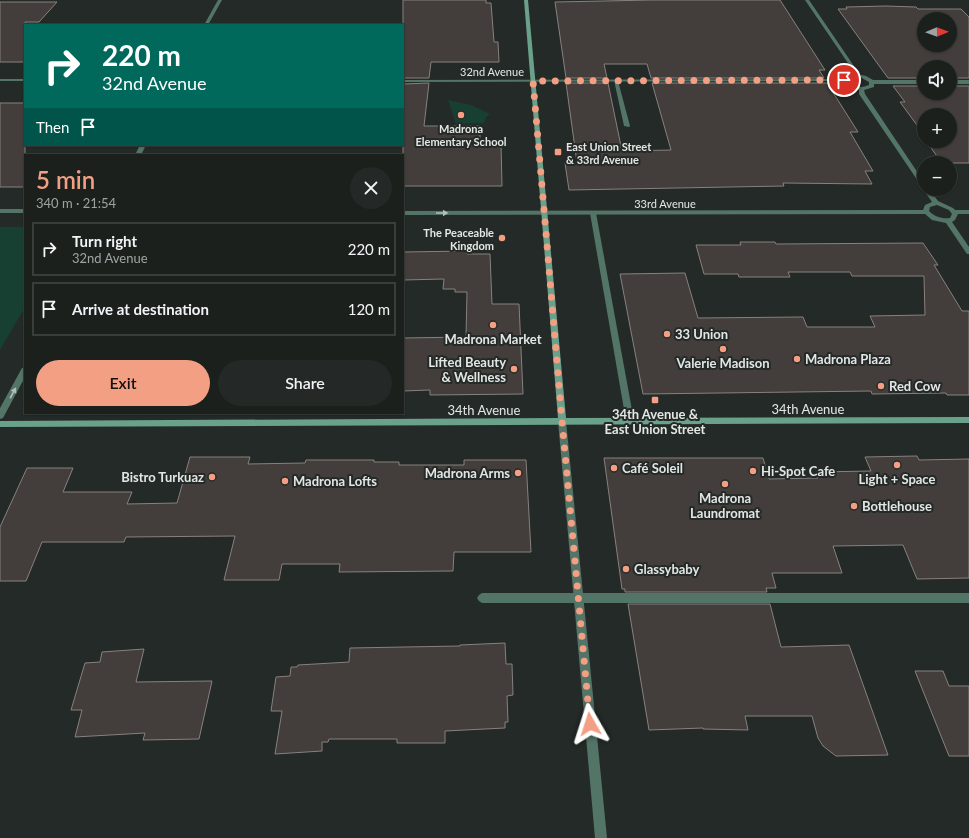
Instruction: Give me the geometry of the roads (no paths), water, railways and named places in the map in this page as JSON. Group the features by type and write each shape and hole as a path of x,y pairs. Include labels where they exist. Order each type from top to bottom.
{"street":[{"path":"207,24 220,0"},
{"path":"526,0 562,421 601,838"},
{"path":"807,0 854,69 856,75"},
{"path":"871,82 872,86 870,88 860,89 848,85 844,80 847,75 856,75 864,77 871,82 917,82"},
{"path":"0,80 24,80"},
{"name":"32nd Avenue","path":"404,81 844,80"},
{"path":"616,81 627,126"},
{"path":"957,82 969,82"},
{"path":"860,89 917,176"},
{"path":"931,196 936,203"},
{"path":"954,212 955,217 948,221 935,218 927,212 926,208 927,206 936,203 946,206 954,212 969,212"},
{"path":"0,211 24,211"},
{"name":"33rd Avenue","path":"404,213 927,212"},
{"path":"593,213 630,421"},
{"path":"948,221 969,252"},
{"path":"0,416 24,372"},
{"name":"34th Avenue","path":"0,424 969,420"},
{"path":"482,598 969,598"}],"place":[{"name":"Madrona Elementary School","path":"461,115"},
{"name":"East Union Street & 33rd Avenue","path":"558,152"},
{"name":"The Peaceable Kingdom","path":"502,238"},
{"name":"Madrona Market","path":"493,325"},
{"name":"33 Union","path":"667,334"},
{"name":"Valerie Madison","path":"723,349"},
{"name":"Madrona Plaza","path":"797,359"},
{"name":"Lifted Beauty & Wellness","path":"514,369"},
{"name":"Red Cow","path":"881,386"},
{"name":"34th Avenue & East Union Street","path":"655,400"},
{"name":"Light + Space","path":"897,465"},
{"name":"Café Soleil","path":"614,468"},
{"name":"Hi-Spot Cafe","path":"753,471"},
{"name":"Madrona Arms","path":"518,473"},
{"name":"Bistro Turkuaz","path":"212,477"},
{"name":"Madrona Lofts","path":"285,481"},
{"name":"Madrona Laundromat","path":"725,484"},
{"name":"Bottlehouse","path":"854,506"},
{"name":"Glassybaby","path":"626,569"}]}
